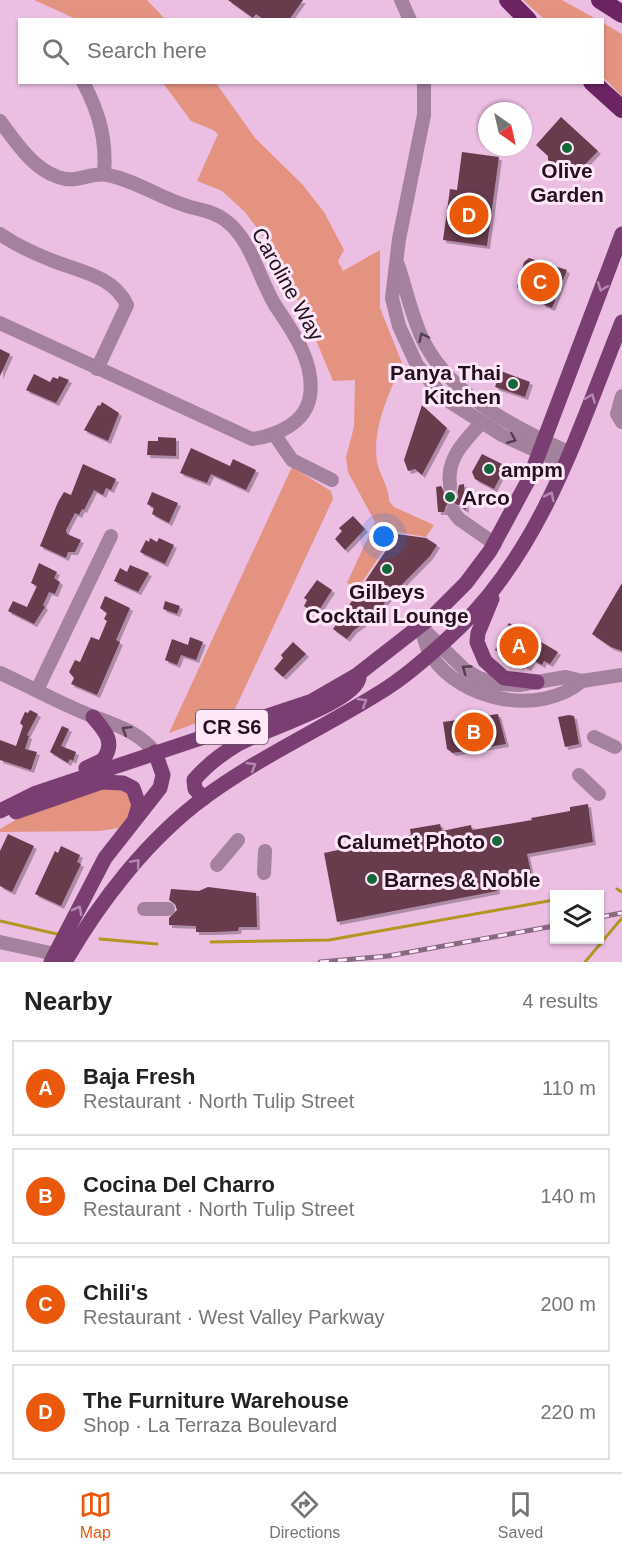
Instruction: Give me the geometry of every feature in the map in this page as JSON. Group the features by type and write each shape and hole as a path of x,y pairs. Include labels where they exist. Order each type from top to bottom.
{"highway":[{"path":"508,0 526,18"},
{"path":"600,0 622,14"},
{"path":"594,84 622,109"}],"main road":[{"name":"CR S6","path":"0,811 36,793 309,702 357,675 420,627 466,583 495,544 525,488 622,234"},
{"name":"CR S6","path":"57,959 77,941 154,842 204,798 253,766 388,687 461,626 504,575 526,543 568,458 622,322"},
{"path":"504,575 479,627 480,651 488,667 498,676 511,680 537,682"},
{"path":"204,798 195,789 194,780 214,762 258,734 342,697 355,687 359,681 357,675"},
{"path":"36,793 105,757 110,739 93,717"},
{"path":"57,959 105,858 158,793 162,782 155,752"},
{"path":"0,817 102,782 112,781 133,788 140,805 134,821"}],"street":[{"path":"401,0 409,18"},
{"path":"0,121 32,161 57,177 71,181 104,174 105,138 95,104 84,84"},
{"path":"424,84 424,115 399,239 392,298 399,326 412,356 444,398 481,423 568,458"},
{"name":"Caroline Way","path":"97,369 245,437 260,438 274,434 296,420 310,399 309,367 289,327 268,293 246,246 225,219 207,210 187,206 104,174"},
{"path":"0,234 34,253 96,276 123,296 126,305 97,369 0,323"},
{"path":"397,262 416,323 425,344 442,370 467,395 542,448"},
{"path":"622,396 617,414 622,422"},
{"path":"450,485 448,470 461,446 481,423"},
{"path":"274,434 292,460 332,480"},
{"path":"453,511 459,519 495,544"},
{"path":"37,690 111,536"},
{"path":"420,627 445,671 469,688 508,700 531,699 569,692 582,681"},
{"path":"435,650 479,678 508,685 566,677 582,681 622,675"},
{"path":"0,673 93,717 116,723 148,744 155,752"},
{"path":"594,737 615,747"},
{"path":"579,775 599,794"},
{"path":"217,865 238,840"},
{"path":"264,873 265,850"},
{"path":"147,906 168,906"},
{"path":"0,942 57,959"}],"shaded area":[{"path":"34,0 147,0 164,18 74,18"},
{"path":"523,0 562,0 594,18 543,18"},
{"path":"604,24 622,34 622,96 604,78"},
{"path":"164,84 217,84 255,138 302,184 324,212 344,250 338,261 343,271 380,250 380,308 402,363 382,413 376,453 378,466 387,488 389,501 394,507 434,525 426,537 396,532 358,588 347,583 375,522 348,472 346,457 354,427 355,380 333,381 303,309 279,269 266,240 245,212 222,191 197,181 218,134 191,121"},
{"path":"292,467 331,491 333,499 235,709 169,733"},
{"path":"104,786 127,790 133,810 119,828 99,831 0,832 0,829 29,812"}],"building":[{"path":"228,0 303,0 290,18 261,18 256,14 253,18"},
{"name":"Olive Garden","path":"561,117 598,151 572,178 548,160 548,156 536,145"},
{"path":"462,152 478,156 499,157 487,246 443,240 450,189 457,190"},
{"path":"529,258 567,270 552,308 542,304 545,297 517,287 524,262"},
{"path":"0,349 10,354 0,376"},
{"name":"Panya Thai Kitchen","path":"501,371 530,382 525,397 495,387"},
{"path":"34,374 50,382 53,377 58,379 59,376 69,380 56,403 26,390"},
{"path":"102,402 119,413 108,441 84,430"},
{"path":"422,405 447,428 422,475 415,469 408,471 404,460"},
{"path":"158,437 176,438 176,456 147,455 148,441 158,441"},
{"path":"191,448 230,466 233,459 256,470 246,490 211,474 207,483 180,473"},
{"name":"ampm","path":"482,454 506,466 494,489 475,479 472,472"},
{"path":"83,464 116,479 111,490 106,488 103,495 94,490 84,510 82,509 79,515 75,513 66,530 67,534 81,540 75,552 68,552 66,558 40,546 58,502 64,492 71,495"},
{"path":"464,484 466,510 453,502 447,504 444,512 438,512 436,487 441,486 445,493 451,494 458,490 459,485"},
{"path":"152,492 178,503 169,523 152,514 154,508 147,504"},
{"path":"353,516 365,529 345,550 335,539 342,531 339,528"},
{"path":"397,534 426,538 437,545 430,556 385,602 380,612 354,630 347,639 333,629"},
{"path":"150,538 157,542 159,538 174,545 165,564 140,552 146,540 149,542"},
{"path":"39,563 57,572 54,578 60,582 55,594 49,592 43,605 45,607 34,624 8,611 13,601 27,607 37,586 31,583"},
{"path":"130,565 149,573 138,592 114,581 120,568 127,572"},
{"path":"317,580 332,590 316,615 304,606 307,600 304,598"},
{"path":"622,583 622,651 611,647 592,634"},
{"path":"105,596 130,608 116,640 120,642 97,695 71,684 74,678 69,672 75,660 80,662 91,637 99,640 107,621 104,619 107,613 100,608"},
{"path":"165,601 180,606 177,614 163,609"},
{"path":"509,623 558,652 550,664 544,661 542,665 533,660 528,668 522,665 521,667 495,650"},
{"path":"190,637 203,642 196,660 181,655 177,665 165,660 172,639 188,645"},
{"path":"293,642 306,654 283,677 274,669 283,658 281,655"},
{"path":"30,710 38,714 27,735 29,736 25,749 37,752 31,770 0,760 0,740 16,746 23,726 20,723 25,712 28,713"},
{"path":"498,714 506,744 453,753 447,749 443,722"},
{"path":"574,716 579,744 565,747 558,717"},
{"path":"62,726 69,729 61,746 76,752 73,761 70,759 68,763 50,752"},
{"path":"588,804 593,842 527,854 531,873 495,878 497,891 337,922 324,853 338,850 337,847 354,844 355,847 411,835 410,829 440,824 442,831 471,825 472,830 532,820 531,818 570,811 570,807"},
{"path":"8,834 34,846 12,892 0,886 0,851"},
{"path":"61,846 80,855 77,862 81,864 61,906 35,894 55,851 58,853"},
{"path":"208,887 256,893 257,927 239,927 238,931 196,932 196,926 169,925 169,918 177,910 175,904 169,900 171,889 199,891"}],"waterway":[{"path":"617,889 622,892"},
{"path":"211,942 329,940 550,901"},
{"path":"585,962 622,918"},
{"path":"0,921 57,934"},
{"path":"100,939 157,944"}],"tunnel":[{"path":"450,485 453,511"}],"railway":[{"path":"604,916 622,913"},
{"path":"320,962 388,956 550,927"}],"place":[{"name":"Olive Garden","path":"567,148"},
{"name":"The Furniture Warehouse","path":"469,215"},
{"name":"Chili's","path":"540,282"},
{"name":"Panya Thai Kitchen","path":"513,384"},
{"name":"ampm","path":"489,469"},
{"name":"Arco","path":"450,497"},
{"name":"Gilbeys Cocktail Lounge","path":"387,569"},
{"name":"Baja Fresh","path":"519,646"},
{"name":"Cocina Del Charro","path":"474,732"},
{"name":"Calumet Photo","path":"497,841"},
{"name":"Barnes & Noble","path":"372,879"}]}
